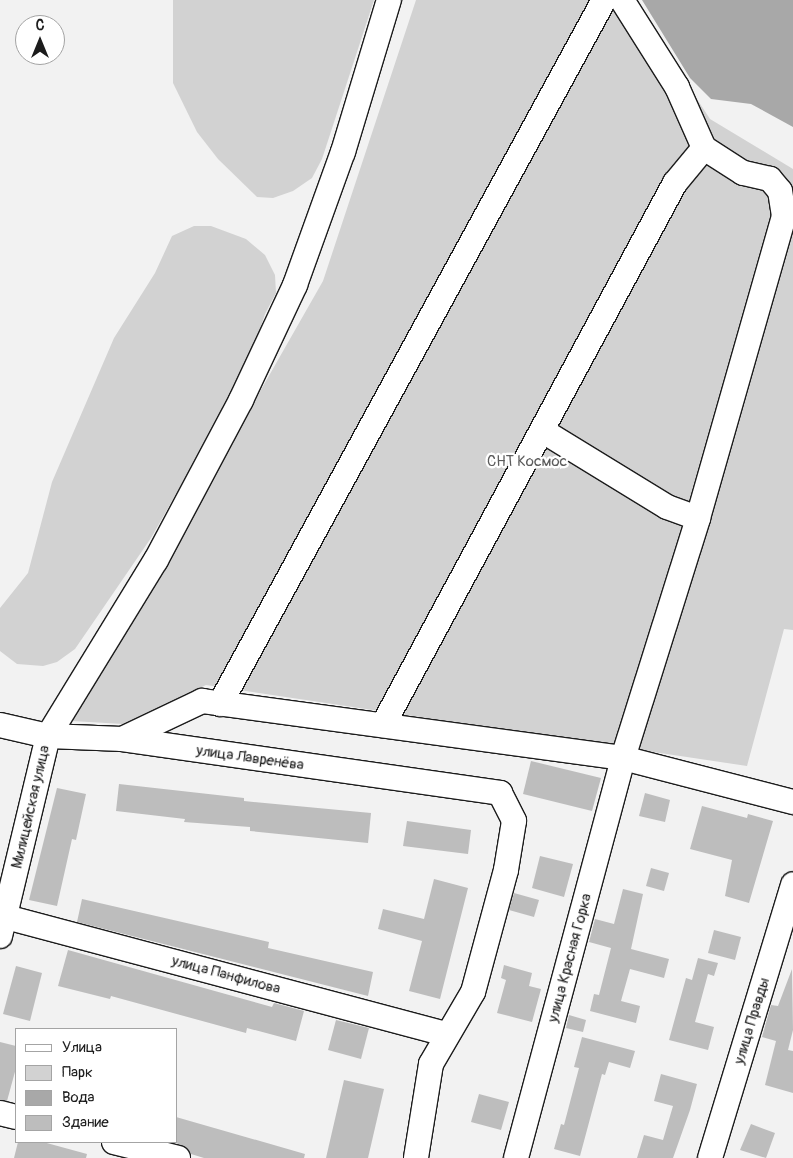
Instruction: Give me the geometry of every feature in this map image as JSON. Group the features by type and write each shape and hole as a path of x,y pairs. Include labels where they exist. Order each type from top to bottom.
{"street":[{"name":"Милицейская улица","path":"3,927 48,736 156,560 241,400 295,286 343,152 389,0"},
{"path":"220,704 604,0"},
{"path":"383,725 675,183 704,148 676,87 622,0"},
{"name":"улица Красная Горка","path":"516,1158 623,758 698,518 784,216 780,191 770,179 743,173 704,148"},
{"path":"543,431 667,507 698,518"},
{"path":"122,739 202,701 623,758 793,802"},
{"name":"улица Лавренёва","path":"0,725 48,736 122,739 500,793 514,821 506,870 472,992 446,1034"},
{"name":"улица Правды","path":"710,1158 793,884"},
{"name":"улица Панфилова","path":"3,927 446,1034"},
{"path":"416,1158 431,1064 446,1034"},
{"path":"0,1113 15,1117"},
{"path":"118,1143 178,1158"}],"green space":[{"path":"173,0 374,0 322,159 312,178 293,191 273,198 257,197 218,159 197,132 173,83"},
{"name":"СНТ Космос","path":"416,0 632,0 710,119 793,169 793,630 784,629 747,766 206,685 123,724 72,721 323,281"},
{"path":"194,226 211,226 246,239 265,255 275,275 276,293 265,314 247,369 151,538 75,649 57,662 43,666 17,664 0,651 0,608 28,573 52,482 114,338 155,273 172,236"}],"water":[{"path":"642,0 793,0 793,127 751,104 711,99 690,78"}],"building":[{"path":"531,761 601,778 592,811 523,794"},
{"path":"119,784 244,798 244,801 371,813 368,843 250,831 250,827 184,822 185,819 116,811"},
{"path":"57,788 86,794 76,840 72,839 57,906 29,900"},
{"path":"645,793 670,800 665,822 639,816"},
{"path":"702,806 747,818 748,814 773,821 749,903 725,896 732,860 690,849"},
{"path":"407,821 471,830 468,854 403,846"},
{"path":"540,856 573,864 564,897 532,888"},
{"path":"651,868 669,873 664,891 646,886"},
{"path":"434,879 468,888 440,999 409,991 422,941 378,929 383,909 424,919"},
{"path":"623,889 643,894 631,949 669,959 664,978 630,969 621,1001 640,1006 636,1023 590,1011 594,994 599,995 611,948 589,942 595,919 614,924"},
{"path":"514,893 539,900 534,917 509,910"},
{"path":"82,899 269,942 268,948 373,972 368,996 77,922"},
{"path":"714,930 741,937 735,960 708,953"},
{"path":"68,950 272,1007 274,1003 304,1011 296,1041 247,1028 246,1033 111,996 110,999 58,986"},
{"path":"698,958 718,963 714,976 708,974 695,1022 714,1027 708,1050 669,1040 686,978 692,980"},
{"path":"504,965 532,973 529,986 541,989 532,1022 497,1013 506,980 501,978"},
{"path":"16,966 42,973 30,1021 3,1014"},
{"path":"792,969 793,1030 788,1050 793,1051 793,1093 765,1085 776,1041 762,1037 771,1005 778,1006"},
{"path":"569,1015 586,1020 583,1032 566,1028"},
{"path":"336,1020 369,1028 361,1059 328,1050"},
{"path":"582,1037 635,1051 630,1068 609,1062 605,1075 602,1074 580,1156 554,1149 561,1124 564,1125 579,1068 574,1067"},
{"path":"0,1042 15,1046 15,1072 7,1101 0,1100"},
{"path":"661,1074 697,1084 690,1110 673,1158 637,1158 644,1135 663,1140 673,1106 654,1101"},
{"path":"344,1080 384,1089 368,1158 326,1158"},
{"path":"479,1094 509,1102 501,1130 471,1122"},
{"path":"178,1118 305,1154 304,1158 204,1158 191,1154 187,1148 176,1143 178,1143"},
{"path":"751,1124 775,1133 766,1158 740,1150"},
{"path":"18,1143 47,1143 87,1154 86,1158 14,1158"}]}
